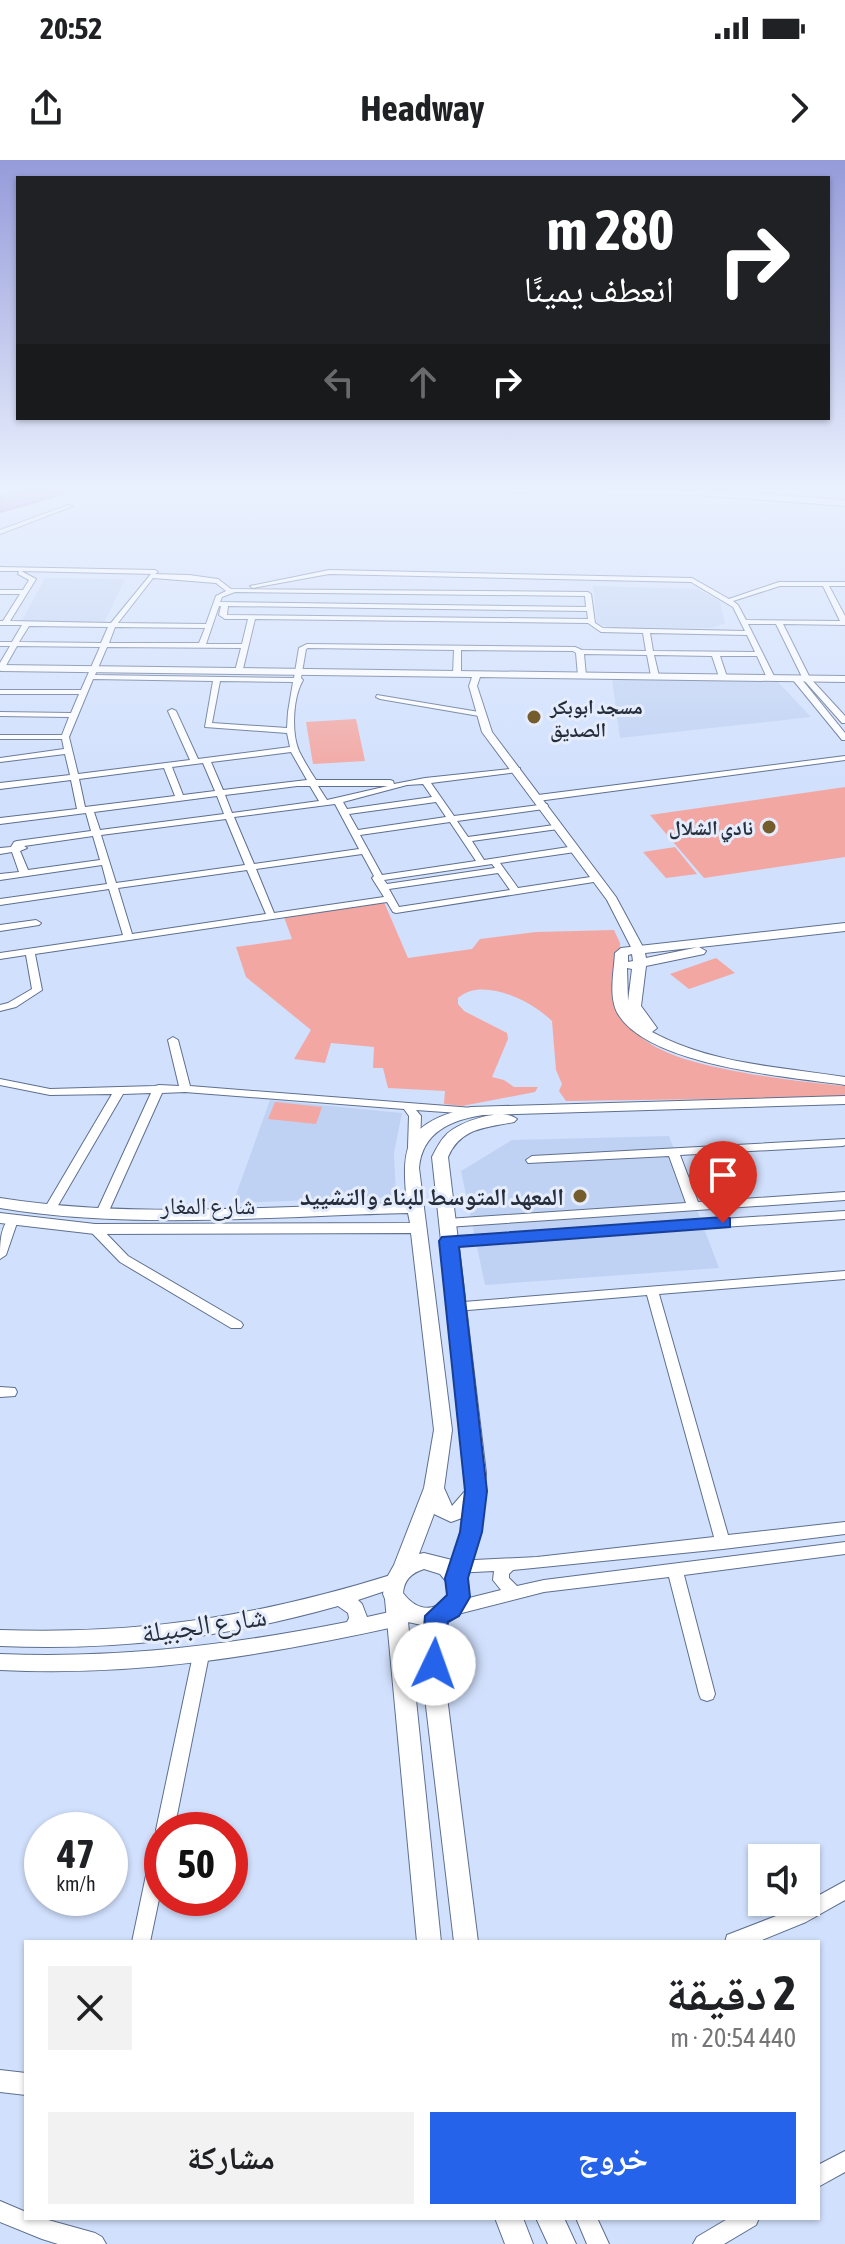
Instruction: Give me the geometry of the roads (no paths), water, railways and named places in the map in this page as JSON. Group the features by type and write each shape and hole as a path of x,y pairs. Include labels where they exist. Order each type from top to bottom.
{"main road":[{"path":"633,944 719,943 845,927"},
{"path":"635,986 682,955 719,943"},
{"path":"633,944 682,955"},
{"path":"633,944 622,958 624,1013 640,1032 655,1041 694,1055 845,1081"},
{"path":"633,944 634,1006 640,1018 658,1034 676,1042 845,1074"},
{"path":"429,1940 402,1666 400,1597 434,1488 441,1448 442,1412 414,1208 411,1161 414,1147 436,1124 473,1111 845,1100"},
{"path":"466,1940 434,1664 444,1613 460,1591 455,1570 471,1532 476,1491 439,1163 441,1151 453,1136 482,1122 845,1111"},
{"name":"شارع المغار","path":"0,1203 98,1221"},
{"name":"شارع المغار","path":"151,1222 414,1208"},
{"name":"شارع المغار","path":"6,1219 417,1228"},
{"path":"434,1488 442,1510 451,1514 462,1510 476,1491"},
{"path":"400,1597 424,1561 455,1570"},
{"path":"400,1597 444,1613"},
{"path":"402,1666 409,1655 420,1653 429,1656 434,1664"},
{"path":"510,2220 519,2244"},
{"path":"551,2220 562,2244"}],"street":[{"path":"3,623 27,588"},
{"path":"128,936 65,737 113,624 141,588"},
{"path":"229,588 588,594 591,621"},
{"path":"202,644 219,596 241,588"},
{"path":"409,593 410,588"},
{"path":"708,588 731,600 771,678"},
{"path":"731,600 766,588"},
{"path":"744,622 845,623 827,588"},
{"path":"0,592 25,592"},
{"path":"834,603 845,603"},
{"path":"216,604 590,609"},
{"path":"225,604 223,616 591,621 601,630 749,633"},
{"path":"406,618 407,607"},
{"path":"0,610 13,611"},
{"path":"239,671 252,617"},
{"path":"778,622 807,679 845,721"},
{"path":"3,623 207,626"},
{"path":"26,624 3,658 0,668 217,679 451,674 845,679"},
{"path":"0,631 21,632"},
{"path":"642,632 651,676"},
{"path":"0,644 245,644"},
{"path":"324,803 294,749 289,731 303,648 307,646 760,654"},
{"path":"451,674 458,647"},
{"path":"580,652 582,676"},
{"path":"715,653 723,677"},
{"path":"93,673 239,671 300,676"},
{"path":"451,674 478,687"},
{"path":"481,674 479,714 487,732 612,899 633,944 622,958"},
{"path":"478,687 502,674"},
{"path":"796,678 845,738"},
{"path":"217,679 208,725 289,731"},
{"path":"0,692 84,692"},
{"path":"380,697 479,714"},
{"path":"172,711 195,761"},
{"path":"0,714 75,715"},
{"path":"0,737 65,737"},
{"path":"0,786 294,749"},
{"path":"0,760 69,751"},
{"path":"354,833 541,802 845,758"},
{"path":"206,760 223,793 271,916"},
{"path":"167,765 180,798"},
{"path":"0,821 312,782 407,783 517,770"},
{"path":"425,780 436,799 469,839 482,863"},
{"path":"25,874 15,849 17,844 98,836 324,803 340,807 407,783"},
{"path":"232,817 436,799"},
{"path":"340,807 396,910 597,879"},
{"path":"469,839 558,826"},
{"path":"0,851 15,849"},
{"path":"380,883 575,849"},
{"path":"0,902 363,851"},
{"path":"494,861 516,892"},
{"path":"0,877 106,862"},
{"path":"380,883 501,870"},
{"path":"0,956 389,899"},
{"path":"0,928 36,923"},
{"path":"0,1008 12,1005 37,990 30,951"},
{"path":"173,1040 185,1089"},
{"path":"0,1082 50,1092 185,1089 473,1111"},
{"path":"159,1088 98,1221 124,1259 236,1325"},
{"path":"49,1211 120,1090"},
{"path":"409,1108 415,1116 414,1147"},
{"path":"532,1160 843,1142"},
{"path":"673,1152 693,1206"},
{"path":"447,1223 845,1196"},
{"path":"449,1241 845,1215"},
{"path":"0,1255 6,1219"},
{"path":"456,1306 845,1275"},
{"path":"652,1291 723,1543"},
{"path":"455,1570 845,1528"},
{"path":"444,1613 513,1592 845,1548"},
{"path":"509,1565 502,1571 501,1580 513,1592"},
{"path":"675,1569 707,1694"},
{"path":"0,1638 89,1640 179,1634 255,1621 342,1599 400,1597"},
{"name":"شارع الجبيلة","path":"0,1662 90,1665 201,1655 352,1629 400,1597"},
{"path":"342,1599 356,1609 358,1619 352,1629"},
{"path":"169,1812 201,1655"},
{"path":"739,1940 800,1916 845,1890"},
{"path":"141,1940 146,1916"},
{"path":"0,2081 24,2084"},
{"path":"820,2176 845,2161"},
{"path":"0,2211 41,2236 95,2244"},
{"path":"587,2220 598,2244"},
{"path":"704,2244 746,2220"}],"place":[{"name":"مسجد ابوبكر الصديق","path":"534,717"},
{"name":"نادي الشلال","path":"769,827"},
{"name":"المعهد المتوسط للبناء والتشييد","path":"580,1196"}]}
